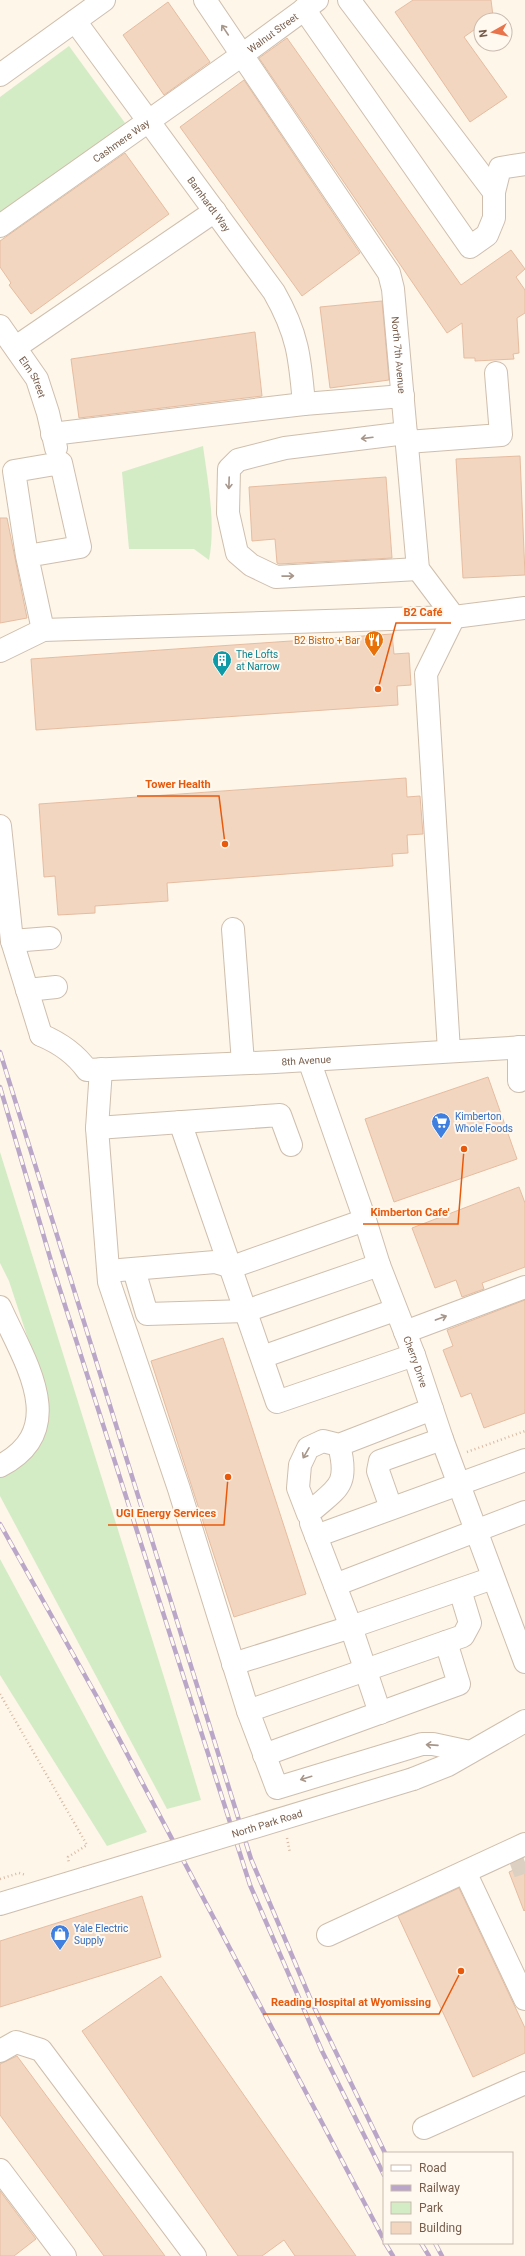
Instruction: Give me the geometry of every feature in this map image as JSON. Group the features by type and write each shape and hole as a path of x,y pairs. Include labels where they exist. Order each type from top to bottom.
{"street":[{"path":"0,75 104,0"},
{"name":"Walnut Street","path":"205,0 242,55 311,5"},
{"path":"349,0 494,192"},
{"path":"311,5 470,247 487,235 494,218 494,192 500,168 525,164"},
{"name":"Barnhardt Way","path":"75,21 274,292 292,327 298,345 304,404"},
{"name":"Cashmere Way","path":"0,226 242,55"},
{"name":"North 7th Avenue","path":"242,55 389,273 393,289 418,569"},
{"path":"16,347 215,211"},
{"name":"Elm Street","path":"0,326 37,379 48,413 52,434 61,463 80,547 27,556"},
{"path":"454,617 418,569 276,577 251,565 237,553 228,513 229,469 238,460 285,448 406,437 501,435 496,373"},
{"path":"52,434 304,404 403,396"},
{"path":"43,630 27,556 14,471 61,463"},
{"path":"0,651 43,630 454,617 525,608"},
{"path":"449,1050 426,674 454,617"},
{"path":"0,826 12,941 41,1035"},
{"path":"233,929 243,1064"},
{"path":"12,941 50,938"},
{"path":"27,990 56,987"},
{"path":"41,1035 72,1031"},
{"path":"41,1035 56,1041 94,1070 109,1282 176,1481 248,1711 276,1788 422,1744 433,1744 470,1752"},
{"path":"519,1081 522,1047"},
{"name":"8th Avenue","path":"94,1070 243,1064 449,1050 522,1047"},
{"name":"Cherry Drive","path":"309,1060 395,1310 414,1355 445,1449 525,1662"},
{"path":"97,1128 280,1115 291,1145"},
{"path":"180,1122 232,1267 277,1402 414,1355"},
{"path":"108,1270 134,1270 216,1262 232,1267 365,1220"},
{"path":"134,1270 147,1314 246,1311 379,1265"},
{"path":"405,1332 525,1287"},
{"path":"0,1307 29,1372 38,1401 39,1418 35,1434 22,1450 2,1465"},
{"path":"262,1357 395,1310"},
{"path":"380,1713 351,1627 298,1488 300,1465 308,1448 323,1441 339,1445 432,1409"},
{"path":"308,1514 337,1488 344,1475 339,1445"},
{"path":"391,1508 378,1471 380,1461 445,1449"},
{"path":"316,1536 525,1460"},
{"path":"335,1585 525,1512"},
{"path":"233,1664 351,1627 493,1578"},
{"path":"248,1711 463,1636 470,1623 460,1590"},
{"path":"264,1755 459,1684 446,1642"},
{"name":"North Park Road","path":"0,1904 413,1779 448,1765 525,1721"},
{"path":"328,1935 465,1872 503,1862 525,1844"},
{"path":"465,1872 525,1999"},
{"path":"0,2051 16,2042 42,2050 195,2256"},
{"path":"424,2128 525,2083"},
{"path":"0,2170 64,2256"}],"path":[{"path":"445,1449 525,1431"},
{"path":"0,1694 87,1845 68,1857 78,1880"}],"green space":[{"path":"69,46 125,123 0,215 0,97"},
{"path":"203,446 209,489 212,532 209,560 194,549 129,549 122,472"},
{"path":"0,1152 201,1800 167,1809 0,1496 0,1470 47,1397 9,1281 0,1263"},
{"path":"0,1559 147,1832 107,1846 0,1675"}],"building":[{"path":"413,0 491,0 492,12 473,12 473,31 464,37 473,50 473,52 475,52 507,97 470,122 395,12"},
{"path":"168,2 210,62 164,95 123,35"},
{"path":"287,38 461,285 511,250 525,269 516,277 525,290 525,313 517,318 519,353 513,354 514,359 475,361 475,358 464,358 462,323 447,333 259,58"},
{"path":"244,80 360,253 302,296 180,127"},
{"path":"125,153 169,214 31,314 9,285 11,283 0,267 0,241"},
{"path":"382,301 389,380 330,388 320,307"},
{"path":"255,332 262,396 79,418 71,359"},
{"path":"520,456 525,575 463,578 456,459"},
{"path":"386,477 392,558 279,564 277,563 275,539 252,541 249,487"},
{"path":"0,518 7,518 27,618 0,623"},
{"name":"The Lofts at Narrow","path":"392,634 394,654 409,653 411,685 397,686 398,705 36,730 31,659"},
{"path":"406,778 407,797 420,796 423,834 407,835 408,853 392,854 393,866 167,883 168,901 95,906 95,913 58,915 55,876 44,877 39,804"},
{"name":"Kimberton Whole Foods","path":"488,1077 517,1159 394,1202 365,1119"},
{"path":"519,1187 525,1203 525,1267 482,1283 484,1289 462,1297 456,1280 435,1288 412,1228"},
{"path":"525,1300 525,1413 484,1428 471,1393 461,1397 443,1350 453,1346 447,1330"},
{"path":"223,1338 306,1594 234,1617 151,1361"},
{"path":"525,1865 525,1910 524,1911 509,1872"},
{"path":"459,1888 525,2028 525,2053 473,2077 398,1916"},
{"path":"142,1896 161,1957 0,2007 0,1941"},
{"path":"161,1976 356,2256 295,2256 284,2240 262,2256 238,2256 82,2031"},
{"path":"17,2056 165,2256 104,2256 0,2115 0,2064"},
{"path":"0,2191 36,2239 14,2256 0,2256"}],"tunnel":[{"path":"511,1867 525,1862"}],"railway":[{"path":"0,1052 251,1859 313,2005 385,2152"},
{"path":"0,1087 54,1271 250,1885 322,2051 383,2173"},
{"path":"0,1524 97,1697 383,2238"},
{"path":"386,2244 393,2256"},
{"path":"422,2244 429,2256"},
{"path":"436,2244 442,2256"}],"place":[{"name":"B2 Bistro + Bar","path":"374,657"},
{"name":"The Lofts at Narrow","path":"222,677"},
{"name":"B2 Café","path":"378,689"},
{"name":"Tower Health","path":"225,844"},
{"name":"Kimberton Whole Foods","path":"441,1139"},
{"name":"Kimberton Cafe'","path":"464,1149"},
{"name":"UGI Energy Services","path":"228,1477"},
{"name":"Yale Electric Supply","path":"60,1951"},
{"name":"Reading Hospital at Wyomissing","path":"461,1971"}]}
